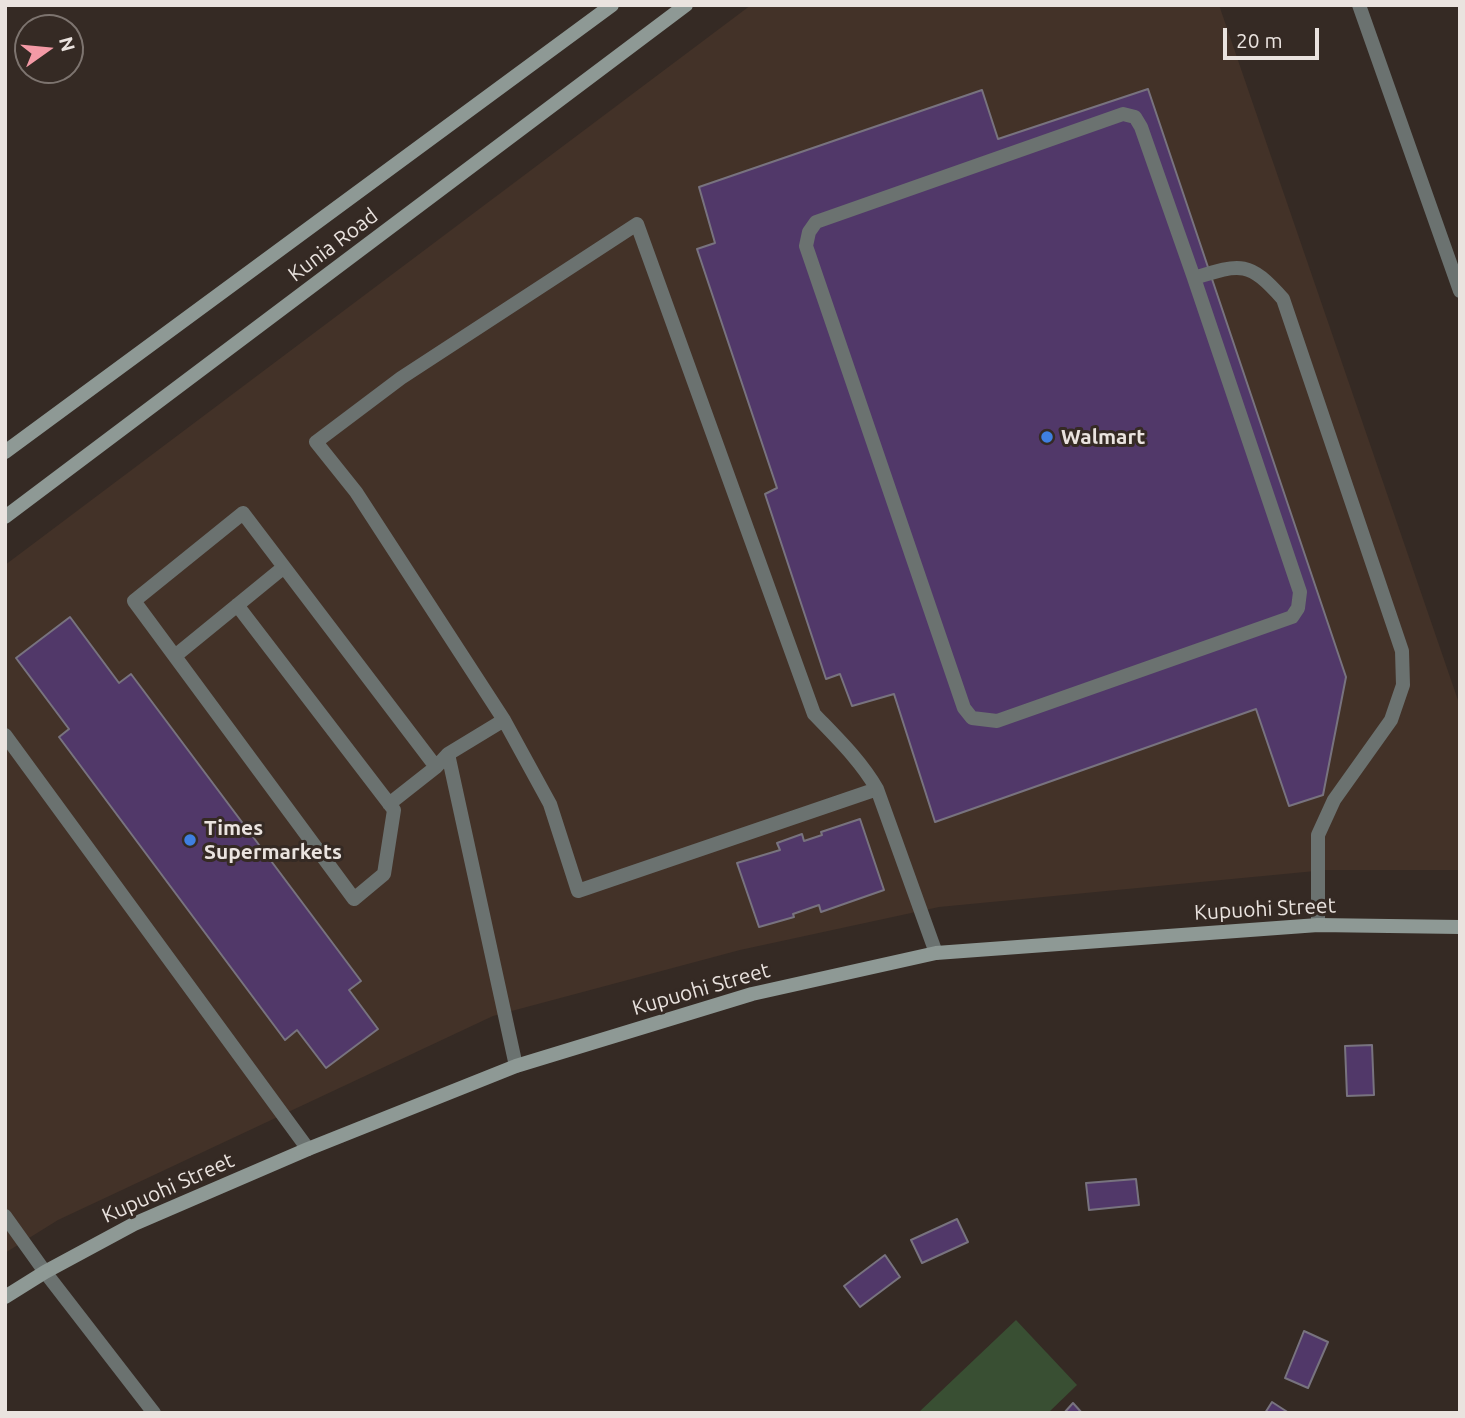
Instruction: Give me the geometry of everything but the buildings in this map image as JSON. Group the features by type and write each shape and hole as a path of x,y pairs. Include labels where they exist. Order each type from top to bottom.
{"main road":[{"name":"Kunia Road","path":"5,452 612,5"},
{"name":"Kunia Road","path":"5,517 686,5"},
{"name":"Kupuohi Street","path":"5,1297 134,1224 308,1149 516,1066 752,994 936,953 1318,925 1460,927"}],"street":[{"path":"1362,6 1454,254 1460,291"},
{"path":"1123,114 1135,117 1141,127 1194,278 1300,592 1298,608 1292,617 997,721 972,718 964,708 806,246 809,232 816,222 1123,114"},
{"path":"877,789 578,891 550,804 504,720 356,492 317,442 401,378 637,224 814,714 850,750 877,789 936,953"},
{"path":"1194,278 1237,267 1252,269 1283,299 1402,651 1403,685 1391,720 1334,800 1318,835 1318,925"},
{"path":"237,605 394,810 384,874 354,899 135,601 243,513 436,767"},
{"path":"175,656 284,567"},
{"path":"389,804 436,767 448,754 504,720"},
{"path":"5,735 308,1149"},
{"path":"448,754 516,1066"},
{"path":"5,1216 154,1413"}],"shaded area":[{"path":"751,5 1219,5 1460,706 1460,870 1326,870 939,907 740,950 493,1016 58,1220 5,1253 5,565"}],"green space":[{"path":"1016,1320 1077,1385 1048,1413 918,1413"}],"place":[{"name":"Walmart","path":"1047,437"},
{"name":"Times Supermarkets","path":"190,840"}]}
